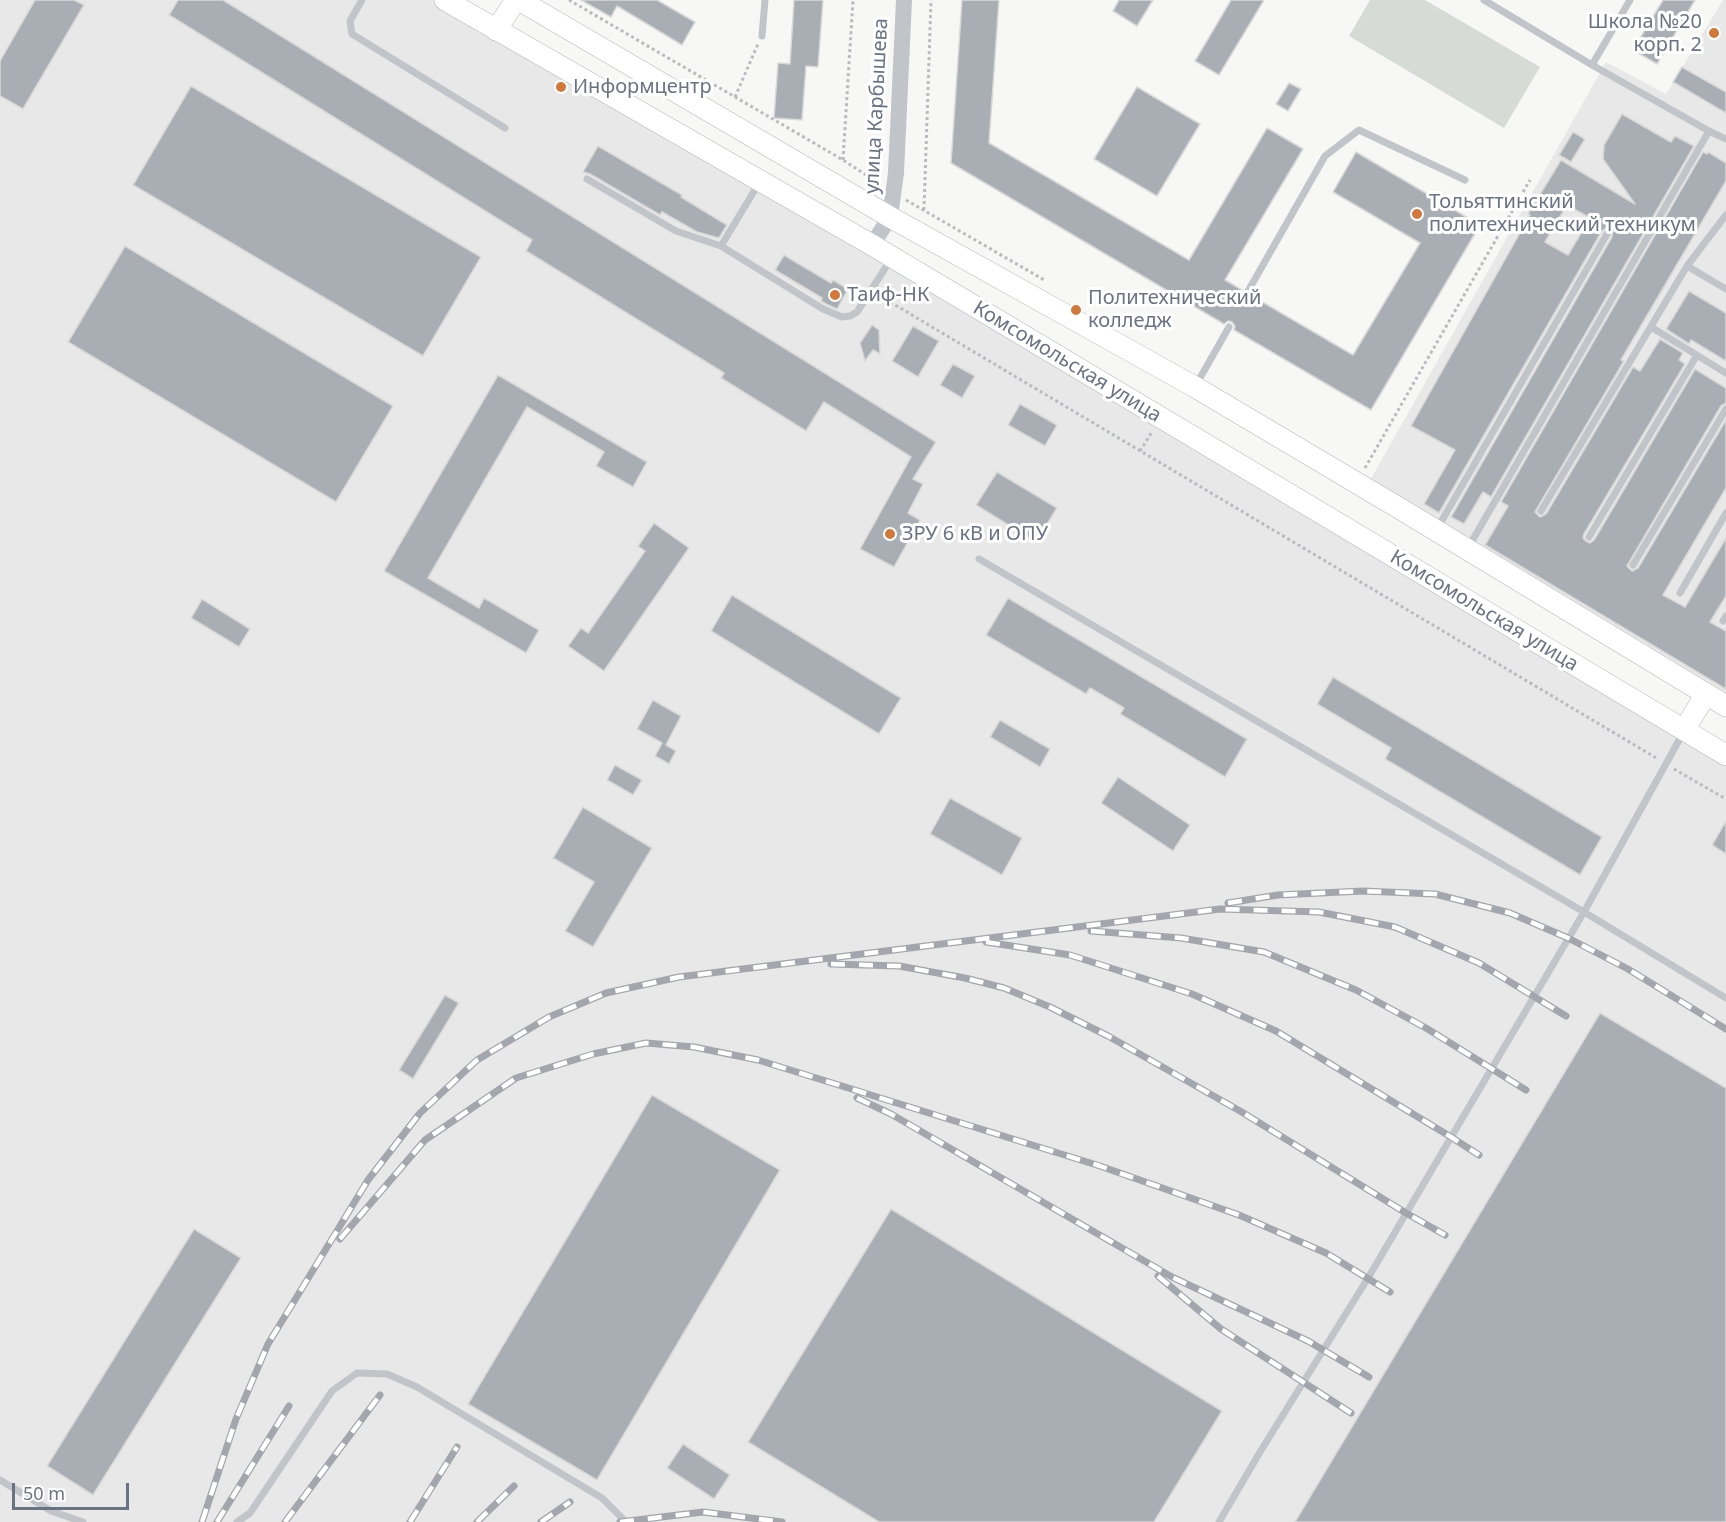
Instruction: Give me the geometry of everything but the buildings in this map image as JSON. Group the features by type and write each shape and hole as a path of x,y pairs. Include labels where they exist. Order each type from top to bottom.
{"main road":[{"name":"Комсомольская улица","path":"445,0 893,257 1726,755"},
{"name":"Комсомольская улица","path":"518,0 890,217 1195,387 1726,706"},
{"path":"496,30 518,0"},
{"path":"1684,730 1706,694"}],"street":[{"name":"улица Карбышева","path":"872,245 890,217 894,192 904,0"}],"lane":[{"path":"362,0 350,21 352,34 505,128"},
{"path":"762,36 765,0"},
{"path":"1484,0 1726,139"},
{"path":"1592,64 1630,0"},
{"path":"1247,293 1325,156 1359,130 1465,180"},
{"path":"1467,550 1709,131"},
{"path":"587,179 676,231 721,246 823,309 842,317 857,312 893,257"},
{"path":"721,246 761,181"},
{"path":"1541,511 1687,266 1726,215"},
{"path":"1436,531 1607,234"},
{"path":"1687,266 1726,290"},
{"path":"1195,387 1229,327"},
{"path":"1651,327 1726,373"},
{"path":"1589,537 1697,355"},
{"path":"1633,565 1726,409"},
{"path":"1680,593 1726,513"},
{"path":"979,559 1584,912 1726,998"},
{"path":"1219,1522 1368,1278 1584,912 1684,730"},
{"path":"237,1522 250,1513 332,1391 357,1373 387,1374 417,1387 602,1498 626,1522"},
{"path":"0,1480 51,1511 83,1522"}],"path":[{"path":"569,0 924,210 931,0"},
{"path":"843,160 853,0"},
{"path":"735,97 762,36"},
{"path":"1365,468 1530,180"},
{"path":"871,291 1726,799"},
{"path":"1140,452 1157,425"}],"shaded area":[{"path":"0,0 442,0 1726,756 1726,1522 0,1522"},
{"path":"1370,0 1425,0 1540,67 1504,128 1349,36"},
{"path":"1723,0 1726,0 1726,697 1368,484 1606,62 1666,94"}],"railway":[{"path":"1228,903 1278,895 1363,891 1435,894 1510,913 1568,938 1628,969 1726,1029"},
{"path":"202,1522 236,1419 268,1344 368,1180 420,1113 477,1060 549,1017 606,993 679,977 1220,909 1319,912 1395,927 1479,963 1566,1016"},
{"path":"1091,931 1181,938 1264,952 1356,990 1426,1028 1526,1090"},
{"path":"986,942 1070,955 1192,994 1276,1031 1479,1155"},
{"path":"831,964 899,966 965,978 1004,988 1050,1007 1108,1036 1240,1111 1445,1235"},
{"path":"340,1239 425,1140 516,1078 593,1054 646,1043 694,1047 758,1060 1100,1166 1239,1215 1326,1253 1390,1292"},
{"path":"857,1098 891,1114 1172,1277 1308,1341 1369,1377"},
{"path":"1158,1276 1221,1329 1351,1413"},
{"path":"285,1522 380,1395"},
{"path":"217,1522 289,1406"},
{"path":"410,1522 457,1447"},
{"path":"477,1522 514,1486"},
{"path":"541,1522 570,1502"},
{"path":"620,1522 703,1512 782,1522"}],"place":[{"name":"Школа №20 корп. 2","path":"1714,33"},
{"name":"Информцентр","path":"561,87"},
{"name":"Тольяттинский политехнический техникум","path":"1417,214"},
{"name":"Таиф-НК","path":"835,295"},
{"name":"Политехнический колледж","path":"1076,310"},
{"name":"ЗРУ 6 кВ и ОПУ","path":"890,534"}]}
